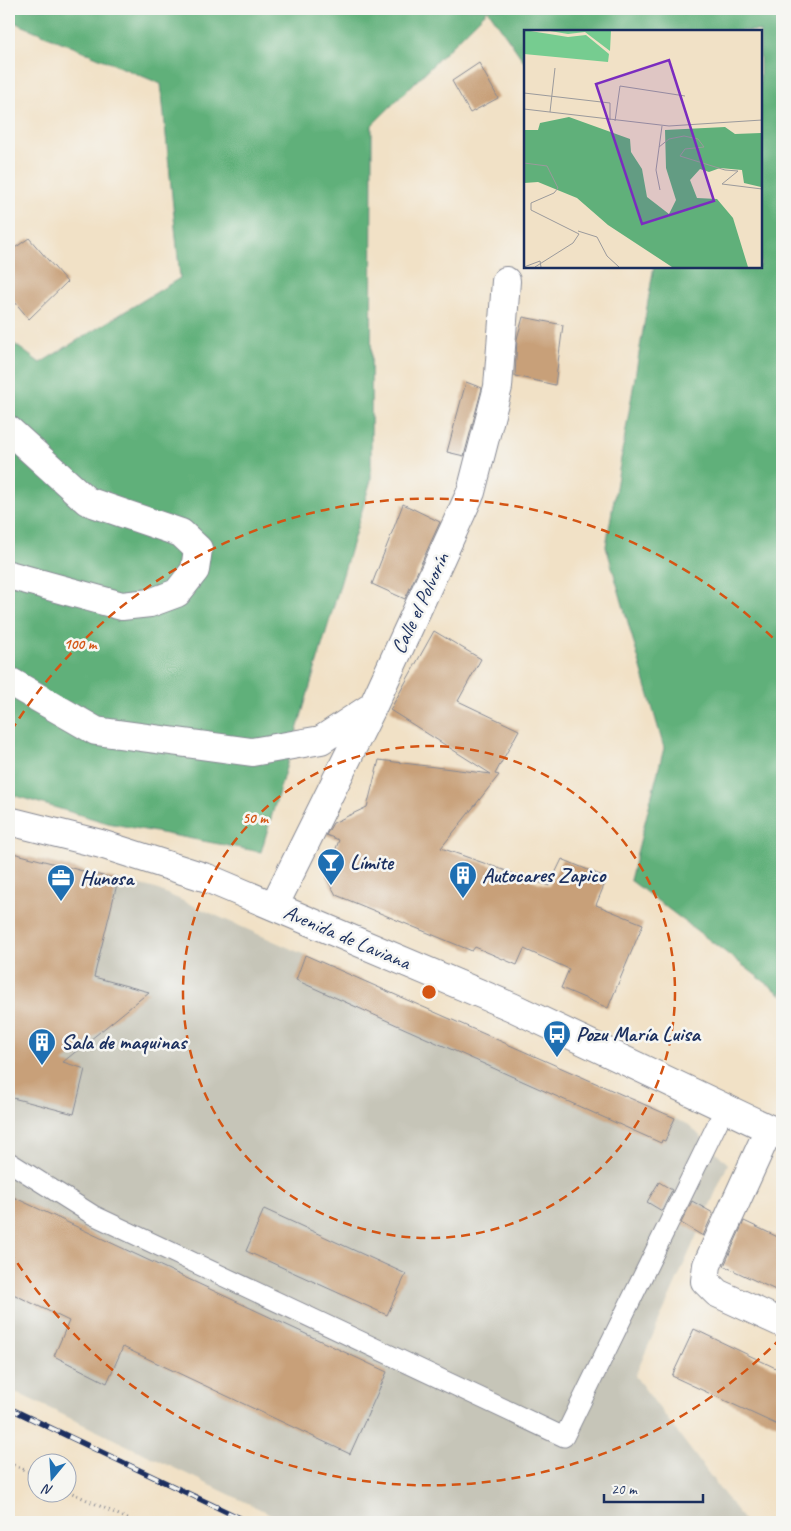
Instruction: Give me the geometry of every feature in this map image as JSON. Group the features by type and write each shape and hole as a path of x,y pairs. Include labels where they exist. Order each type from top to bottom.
{"street":[{"name":"Calle el Polvorín","path":"274,906 373,706 471,492 498,387 506,281"},
{"path":"9,430 87,501 181,533 198,549 195,570 177,593 150,604 122,606 9,575"},
{"path":"9,681 96,731 252,752 321,740 373,706"},
{"name":"Avenida de Laviana","path":"9,821 101,844 198,875 512,1007 776,1132"},
{"path":"776,1132 707,1265 705,1281 718,1293 782,1323"}],"lane":[{"path":"9,1162 93,1215 564,1437 725,1108"}],"path":[{"path":"9,1463 28,1472"},
{"path":"78,1495 134,1522"}],"shaded area":[{"path":"9,852 156,889 689,1125 728,1164 635,1376 745,1522 287,1522 9,1389"}],"green space":[{"path":"9,9 782,9 782,995 630,880 664,748 606,546 654,268 761,268 761,30 524,30 524,62 488,10 372,125 371,480 261,852 108,823 9,794 9,340 40,363 180,278 161,84 9,20"}],"building":[{"path":"479,63 498,98 470,113 452,81"},
{"path":"29,238 67,282 29,319 9,295 9,252"},
{"path":"523,317 563,325 555,385 515,376 517,339"},
{"path":"466,382 482,388 464,456 447,452"},
{"path":"403,504 440,522 405,599 372,584"},
{"path":"434,631 481,659 458,701 519,730 495,774 499,775 441,848 549,886 562,859 607,878 596,905 643,924 608,1008 561,988 569,969 524,949 517,965 475,947 472,951 336,895 326,877 339,840 326,835 333,823 367,807 379,760 491,774 390,710"},
{"path":"9,852 118,880 94,977 149,992 63,1062 85,1069 74,1114 9,1097"},
{"path":"305,955 675,1118 665,1141 662,1140 661,1143 296,980"},
{"path":"659,1182 672,1190 662,1211 647,1202"},
{"path":"9,1195 387,1372 350,1454 123,1347 107,1383 54,1356 69,1321 9,1292"},
{"path":"692,1201 713,1213 703,1236 681,1223"},
{"path":"264,1209 406,1274 387,1315 246,1251"},
{"path":"744,1221 782,1239 782,1293 724,1266"},
{"path":"694,1329 782,1371 782,1427 672,1376"}],"railway":[{"path":"9,1408 248,1522"}],"place":[{"name":"Límite","path":"331,886"},
{"name":"Autocares Zapico","path":"463,899"},
{"name":"Hunosa","path":"61,902"},
{"name":"Pozu María Luisa","path":"557,1058"},
{"name":"Sala de maquinas","path":"42,1066"}]}
